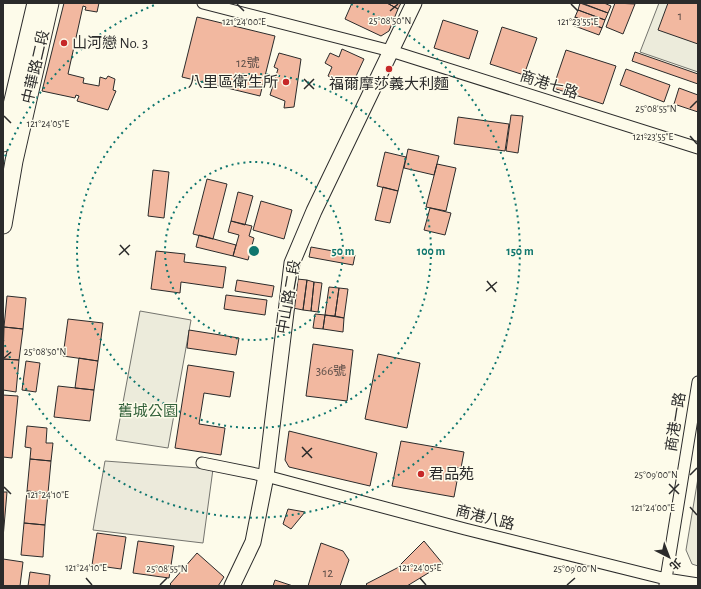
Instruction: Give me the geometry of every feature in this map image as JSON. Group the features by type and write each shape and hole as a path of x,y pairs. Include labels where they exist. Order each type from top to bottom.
{"main road":[{"name":"中華路二段","path":"3,143 36,3"},
{"name":"中華路二段","path":"3,225 14,161 50,3"},
{"name":"中山路二段","path":"232,586 253,542 266,476 292,264 314,211 414,3"}],"street":[{"name":"商港七路","path":"203,3 391,51 698,148"},
{"name":"商港一路","path":"666,582 698,382"},
{"name":"商港八路","path":"202,463 266,476 666,582 698,584"}],"green space":[{"path":"659,3 698,3 698,72 640,52"},
{"name":"舊城公園","path":"140,311 191,320 168,448 116,440"},
{"path":"698,478 698,566 692,564 686,550"}],"shaded area":[{"path":"105,461 213,469 203,543 93,530"}],"building":[{"name":"山河戀 No. 3","path":"64,3 99,3 97,12 85,10 86,7 83,6 68,74 84,78 83,83 99,86 100,77 106,79 108,76 115,79 113,90 116,91 108,110 77,101 79,96 76,95 75,98 42,91"},
{"path":"352,3 387,3 398,9 389,31 381,36 345,19"},
{"path":"387,3 401,3 398,9"},
{"path":"580,3 608,13 605,20 578,10"},
{"path":"582,3 604,3 611,6 608,13"},
{"path":"615,3 635,4 623,34 606,27"},
{"path":"668,3 698,3 698,44 658,30"},
{"path":"578,10 605,20 602,28 575,17"},
{"path":"197,17 275,36 260,96 182,77"},
{"path":"575,17 602,28 599,35 572,25"},
{"path":"443,20 478,31 469,59 434,48"},
{"path":"502,27 537,38 524,75 490,64"},
{"path":"342,49 364,59 351,87 328,76 332,67 325,63 330,53 339,57"},
{"path":"566,50 616,66 603,104 553,88"},
{"path":"635,52 698,74 698,84 632,61"},
{"name":"八里區衛生所","path":"279,53 301,59 294,107 284,108 285,101 270,95 278,69 274,67"},
{"path":"626,69 670,85 664,102 620,85"},
{"path":"679,88 698,95 698,112 674,104"},
{"path":"511,115 523,116 518,153 506,151"},
{"path":"458,117 509,124 505,151 454,144"},
{"path":"408,149 439,156 434,175 404,168"},
{"path":"385,152 406,157 398,191 377,186"},
{"path":"437,164 456,168 446,211 426,207"},
{"path":"153,170 169,172 164,218 148,216"},
{"path":"207,179 227,184 213,239 193,234"},
{"path":"383,187 398,191 390,223 375,220"},
{"path":"238,192 253,196 245,225 231,221"},
{"path":"261,201 292,210 284,239 253,230"},
{"path":"430,208 451,213 445,235 424,230"},
{"path":"231,221 252,226 249,236 254,238 248,260 233,256 239,235 228,232"},
{"path":"199,235 236,245 233,256 196,247"},
{"path":"311,247 355,255 353,265 309,257"},
{"path":"156,251 185,254 184,262 226,267 223,288 181,282 180,293 151,289"},
{"path":"297,279 307,280 303,310 293,308"},
{"path":"237,280 274,286 272,297 235,291"},
{"path":"307,280 314,282 311,311 303,310"},
{"path":"314,282 322,283 318,312 311,311"},
{"path":"329,287 339,288 335,316 325,315"},
{"path":"339,288 348,289 344,318 335,316"},
{"path":"226,295 267,300 265,315 224,309"},
{"path":"7,296 26,298 23,329 4,327"},
{"path":"315,314 325,315 323,329 313,328"},
{"path":"325,315 344,318 343,332 323,329"},
{"path":"68,319 103,323 98,361 63,356"},
{"path":"4,327 23,329 19,360 3,359"},
{"path":"189,330 239,338 236,355 187,348"},
{"path":"313,344 353,350 347,401 306,396"},
{"path":"378,354 420,363 407,428 365,419"},
{"path":"79,358 98,361 94,390 75,388"},
{"path":"3,359 19,360 16,392 3,390"},
{"path":"26,361 40,363 36,392 22,390"},
{"path":"188,365 234,372 230,397 204,393 199,424 225,428 221,455 175,448"},
{"path":"58,386 94,390 90,421 54,417"},
{"path":"3,395 18,396 12,458 3,457"},
{"path":"27,426 47,428 46,443 53,443 51,461 30,459 31,448 25,447"},
{"path":"289,431 377,453 370,486 289,467 285,460"},
{"name":"君品苑","path":"401,441 464,452 461,468 449,466 446,479 457,481 454,497 392,486"},
{"path":"30,459 51,461 48,493 27,491"},
{"path":"27,491 48,493 45,525 24,523"},
{"path":"3,492 7,492 3,538"},
{"path":"288,509 305,512 291,529 283,524"},
{"path":"24,523 45,525 43,557 21,555"},
{"path":"97,533 126,537 121,569 92,565"},
{"path":"138,541 174,546 169,578 133,573"},
{"path":"424,541 443,564 407,586 368,586 366,584 397,568"},
{"path":"321,543 343,551 349,560 340,586 308,586"},
{"path":"197,553 224,577 218,586 172,586 170,584"},
{"path":"3,559 23,562 20,586 3,586"},
{"path":"30,572 50,575 49,586 28,586"},
{"path":"275,580 293,586 273,586"}],"place":[{"name":"山河戀 No. 3","path":"64,43"},
{"name":"福爾摩莎義大利麵","path":"389,69"},
{"name":"八里區衛生所","path":"286,82"},
{"name":"君品苑","path":"421,474"}]}
